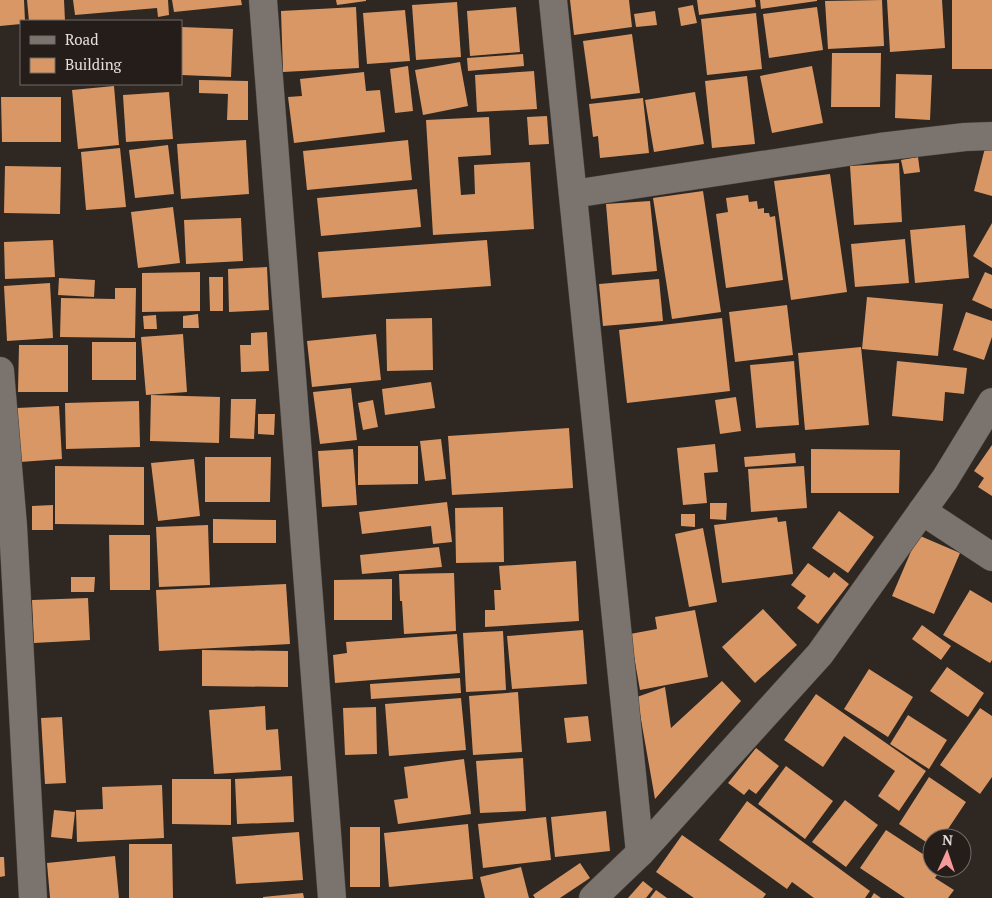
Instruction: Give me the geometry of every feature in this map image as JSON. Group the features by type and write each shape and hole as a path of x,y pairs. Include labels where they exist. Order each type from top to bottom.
{"street":[{"path":"263,0 332,898"},
{"path":"553,0 640,853"},
{"path":"573,194 880,147 965,136 992,136"},
{"path":"0,371 13,526 33,898"},
{"path":"592,898 640,853 820,654 945,479 992,402"},
{"path":"922,512 992,557"}],"building":[{"path":"0,0 24,0 25,20 20,20 20,24 0,26"},
{"path":"27,0 64,0 65,20 29,20"},
{"path":"73,0 168,0 169,15 158,17 157,8 75,15"},
{"path":"172,0 241,0 242,5 174,12"},
{"path":"336,0 366,0 366,1 337,5"},
{"path":"570,0 629,0 632,27 574,35"},
{"path":"697,0 755,0 756,7 699,15"},
{"path":"760,0 817,0 817,1 761,9"},
{"path":"882,0 884,46 828,49 825,1"},
{"path":"887,0 942,0 945,48 890,52"},
{"path":"952,0 992,0 992,69 952,69"},
{"path":"457,2 461,57 416,60 412,5"},
{"path":"693,5 697,23 681,26 678,8"},
{"path":"356,7 359,68 283,72 281,11"},
{"path":"516,7 520,52 470,56 467,11"},
{"path":"817,7 823,50 769,58 763,14"},
{"path":"405,10 410,61 367,64 363,13"},
{"path":"655,11 657,25 636,27 634,14"},
{"path":"756,13 762,69 707,75 701,19"},
{"path":"182,27 233,29 231,77 182,75"},
{"path":"632,34 640,93 591,99 583,41"},
{"path":"832,53 881,53 880,107 831,107"},
{"path":"523,54 524,66 468,71 467,58"},
{"path":"460,62 468,106 423,115 415,70"},
{"path":"408,66 413,111 395,113 390,69"},
{"path":"812,66 823,123 772,133 760,76"},
{"path":"534,71 537,109 477,112 475,75"},
{"path":"364,72 366,91 380,90 385,132 294,143 288,97 302,96 300,79"},
{"path":"896,74 932,75 930,120 895,118"},
{"path":"747,76 755,144 712,148 705,81"},
{"path":"199,80 248,81 248,120 227,120 228,94 199,93"},
{"path":"114,86 119,145 78,149 72,90"},
{"path":"169,92 173,139 126,142 123,95"},
{"path":"695,92 704,144 654,152 645,100"},
{"path":"1,97 61,97 61,142 2,142"},
{"path":"643,98 649,153 600,158 598,136 593,137 589,104"},
{"path":"547,116 549,144 529,145 527,117"},
{"path":"489,117 491,155 458,157 461,195 475,194 474,165 530,162 534,229 433,235 426,120"},
{"path":"246,140 249,194 181,199 177,144"},
{"path":"408,140 412,180 307,190 303,151"},
{"path":"168,145 174,194 135,198 129,150"},
{"path":"120,148 126,207 86,210 81,152"},
{"path":"985,148 992,150 992,196 974,191"},
{"path":"918,157 920,172 904,174 901,160"},
{"path":"899,163 902,222 854,225 850,166"},
{"path":"5,166 61,167 60,214 4,213"},
{"path":"830,174 847,292 791,300 774,181"},
{"path":"417,189 421,227 321,236 317,198"},
{"path":"703,191 721,312 672,319 653,198"},
{"path":"748,195 749,202 757,201 758,209 764,208 764,213 769,213 770,217 775,216 783,280 726,288 716,214 728,212 726,198"},
{"path":"650,201 657,271 612,275 606,204"},
{"path":"173,207 180,263 138,268 131,212"},
{"path":"241,218 243,261 186,264 184,220"},
{"path":"992,223 992,268 973,256"},
{"path":"965,225 969,278 915,283 910,230"},
{"path":"905,239 909,283 855,287 851,244"},
{"path":"53,240 55,277 5,279 4,242"},
{"path":"487,240 491,286 322,298 318,252"},
{"path":"267,267 269,310 229,312 228,269"},
{"path":"200,272 200,311 142,312 142,273"},
{"path":"985,272 992,275 992,309 972,300"},
{"path":"209,277 223,277 223,311 210,311"},
{"path":"59,278 95,280 94,297 58,295"},
{"path":"659,279 663,321 603,326 599,284"},
{"path":"50,283 53,338 7,341 4,286"},
{"path":"115,288 136,288 135,338 60,337 61,298 115,299"},
{"path":"867,297 943,304 938,356 862,349"},
{"path":"787,305 793,355 735,362 729,312"},
{"path":"966,312 992,321 992,337 984,360 953,350"},
{"path":"198,314 199,328 183,328 183,316"},
{"path":"156,315 157,329 144,329 143,316"},
{"path":"432,318 433,370 387,371 386,319"},
{"path":"722,318 730,391 627,403 619,330"},
{"path":"267,332 269,371 241,372 240,345 251,345 251,333"},
{"path":"183,334 187,392 146,395 141,337"},
{"path":"376,334 381,380 312,387 307,341"},
{"path":"92,342 136,342 136,380 92,380"},
{"path":"19,345 68,345 68,392 18,392"},
{"path":"861,347 869,425 805,430 798,353"},
{"path":"794,361 799,425 756,428 750,365"},
{"path":"897,361 967,368 964,394 945,392 943,421 892,416"},
{"path":"431,382 435,408 385,415 382,389"},
{"path":"351,388 357,440 320,444 313,392"},
{"path":"151,395 220,397 219,443 150,441"},
{"path":"736,397 741,431 720,434 715,400"},
{"path":"231,399 256,399 254,439 230,438"},
{"path":"373,400 378,427 363,430 358,403"},
{"path":"139,401 140,447 66,449 65,403"},
{"path":"59,406 62,459 20,462 17,408"},
{"path":"258,414 275,414 274,435 258,434"},
{"path":"569,428 573,488 452,495 448,436"},
{"path":"441,439 446,479 425,481 420,441"},
{"path":"715,444 718,472 704,473 707,503 683,505 677,448"},
{"path":"992,445 992,496 978,487 984,478 974,471"},
{"path":"358,446 418,446 418,484 358,485"},
{"path":"353,449 357,505 322,507 318,451"},
{"path":"811,449 900,450 899,493 811,493"},
{"path":"795,453 796,463 745,467 744,457"},
{"path":"205,457 271,457 270,502 205,502"},
{"path":"194,459 200,516 158,521 151,463"},
{"path":"55,466 144,467 144,525 55,524"},
{"path":"804,466 807,508 751,512 748,469"},
{"path":"447,502 452,542 433,544 431,526 362,534 359,512"},
{"path":"710,503 727,503 726,520 710,519"},
{"path":"53,505 53,530 32,530 32,506"},
{"path":"503,507 504,562 456,563 455,508"},
{"path":"839,511 874,537 848,573 812,548"},
{"path":"681,514 695,514 695,527 681,526"},
{"path":"777,517 778,522 786,521 793,574 722,583 714,525"},
{"path":"213,519 276,520 276,543 213,543"},
{"path":"208,525 210,585 159,587 156,527"},
{"path":"703,528 717,602 689,607 675,534"},
{"path":"109,535 150,535 150,590 110,590"},
{"path":"918,535 960,553 934,614 892,596"},
{"path":"439,547 442,567 362,574 360,555"},
{"path":"576,561 579,621 485,627 485,610 495,610 494,590 501,590 499,566"},
{"path":"808,563 829,578 834,572 849,584 818,624 797,608 806,596 791,585"},
{"path":"454,573 456,631 404,634 399,574"},
{"path":"71,577 95,577 94,592 71,592"},
{"path":"392,579 392,620 334,620 334,580"},
{"path":"286,584 290,644 159,651 156,590"},
{"path":"970,590 992,603 992,660 990,663 943,635"},
{"path":"88,598 90,640 34,643 32,600"},
{"path":"763,609 797,645 755,683 722,647"},
{"path":"695,610 708,677 640,690 630,634 657,629 655,617"},
{"path":"922,625 951,646 941,660 912,639"},
{"path":"583,630 587,684 512,689 507,636"},
{"path":"503,631 506,690 466,692 463,633"},
{"path":"457,634 460,673 335,683 333,655 347,653 346,642"},
{"path":"202,650 288,651 288,687 202,686"},
{"path":"947,667 984,693 968,717 930,691"},
{"path":"869,669 913,697 888,737 844,709"},
{"path":"460,678 461,693 371,699 370,684"},
{"path":"722,681 741,701 655,799 637,697 665,687 671,728"},
{"path":"518,692 522,752 473,755 469,696"},
{"path":"816,694 926,771 899,811 878,796 895,771 844,736 823,767 784,740"},
{"path":"461,698 466,750 389,756 385,704"},
{"path":"265,706 266,730 278,729 281,770 214,774 209,710"},
{"path":"376,707 377,754 345,755 343,708"},
{"path":"980,708 992,716 992,777 980,794 940,765"},
{"path":"908,715 947,740 929,769 890,744"},
{"path":"588,716 591,741 567,743 564,718"},
{"path":"62,717 66,783 45,784 41,718"},
{"path":"756,748 779,766 756,794 749,789 744,795 728,783"},
{"path":"523,758 526,811 480,813 476,761"},
{"path":"464,759 471,814 398,824 394,800 408,798 404,767"},
{"path":"786,766 833,801 805,839 758,804"},
{"path":"292,776 294,822 237,824 235,779"},
{"path":"929,777 966,802 949,828 922,828 922,839 899,824"},
{"path":"172,779 231,779 231,825 172,824"},
{"path":"162,785 164,838 77,842 76,810 103,809 102,787"},
{"path":"845,800 878,825 846,867 812,842"},
{"path":"747,801 870,891 865,898 814,898 792,882 787,889 719,840"},
{"path":"54,810 75,812 72,839 51,837"},
{"path":"606,811 610,851 555,857 551,817"},
{"path":"546,817 551,860 483,868 478,824"},
{"path":"468,824 473,879 389,887 384,833"},
{"path":"350,827 380,827 380,887 350,887"},
{"path":"886,830 922,853 922,878 935,878 954,890 948,898 905,898 860,868"},
{"path":"299,832 303,880 236,884 232,837"},
{"path":"682,835 766,894 763,898 694,898 656,872"},
{"path":"129,844 172,844 173,898 129,898"},
{"path":"115,856 119,898 50,898 47,863"},
{"path":"0,857 4,857 5,876 0,877"},
{"path":"580,863 590,878 560,898 535,898 533,895"},
{"path":"521,867 529,898 485,898 480,877"},
{"path":"643,881 653,889 646,898 628,898"},
{"path":"656,890 667,898 650,898"},
{"path":"303,893 304,898 263,898 263,897"},
{"path":"874,893 881,898 871,898"}]}
